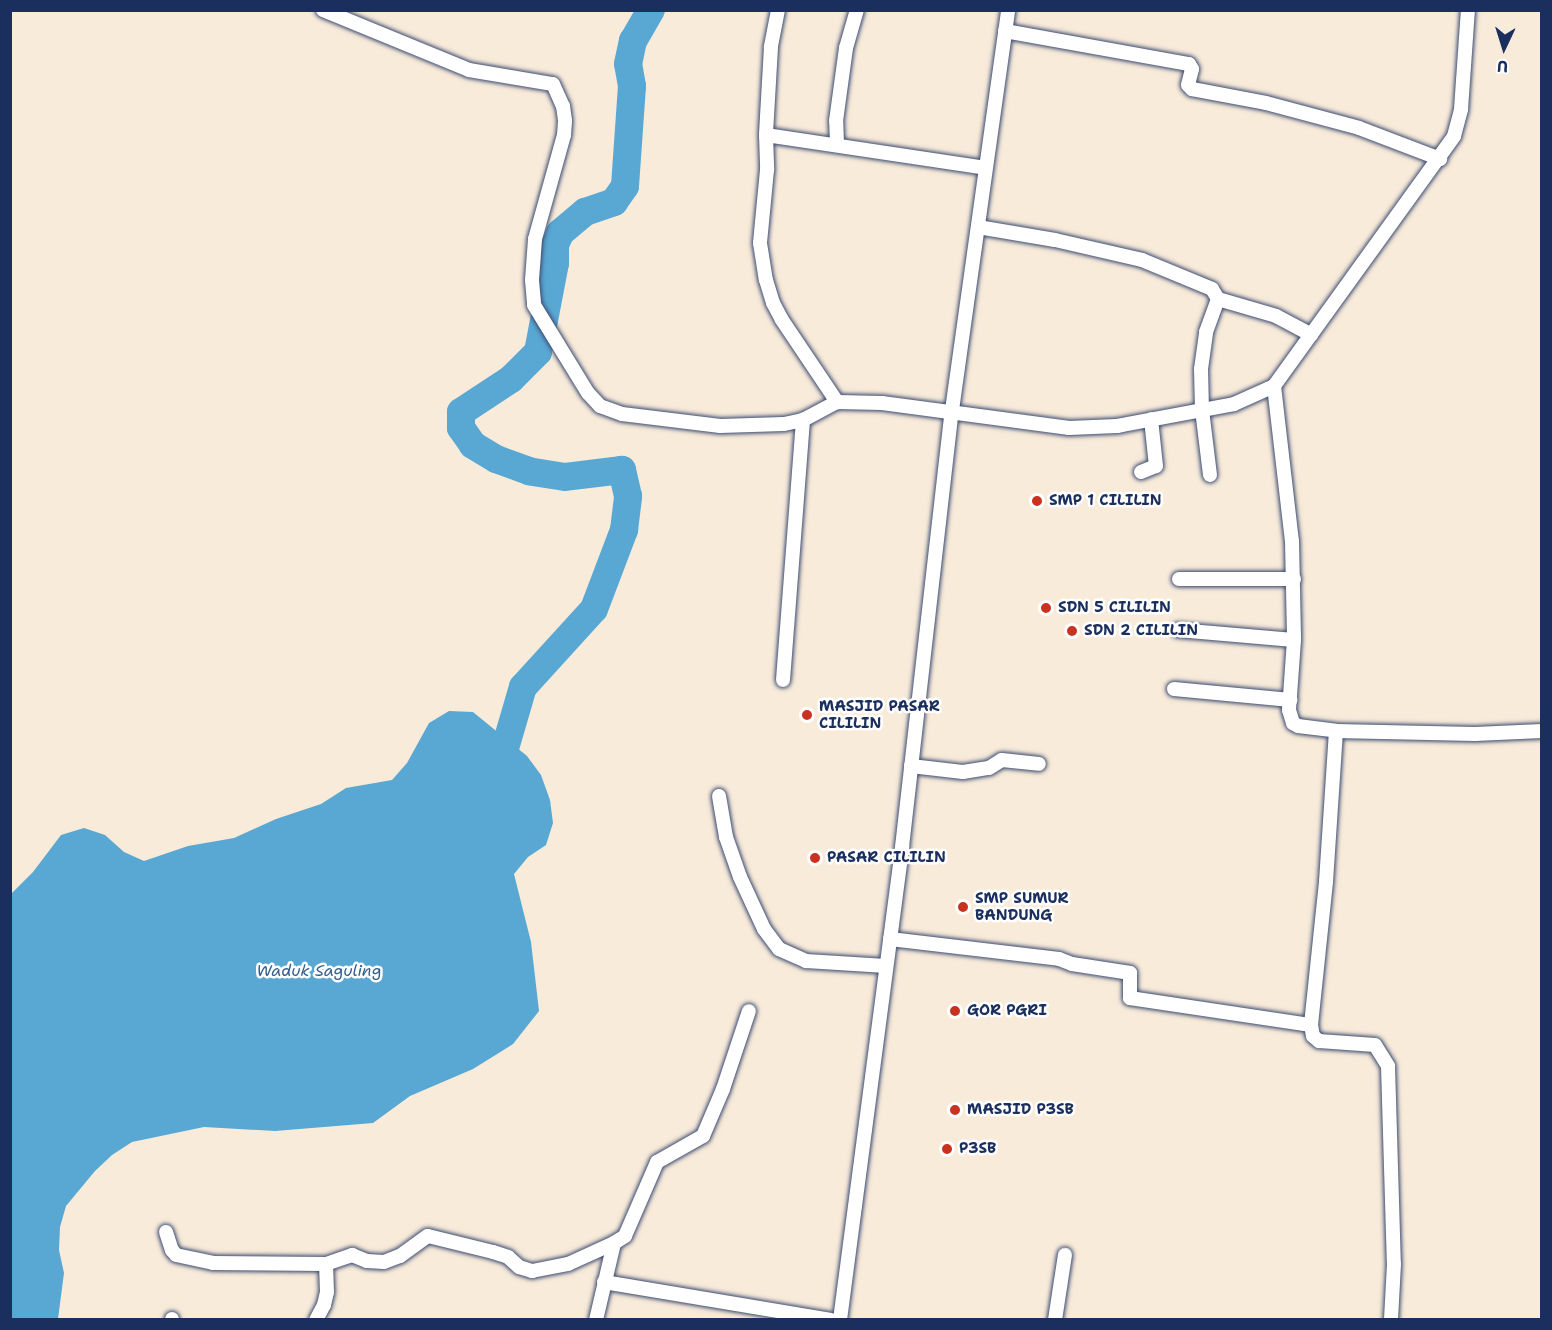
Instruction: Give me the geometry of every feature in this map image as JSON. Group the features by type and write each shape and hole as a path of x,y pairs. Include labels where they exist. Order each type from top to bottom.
{"street":[{"path":"323,10 469,70 553,84 563,106 564,135 535,239 532,280 534,306 588,393 600,406 621,414 720,426 784,424 803,420 837,402 882,403 1069,429 1117,426 1234,404 1274,386 1440,159 1454,136 1459,122 1468,10"},
{"path":"778,10 771,47 766,135 768,170 760,243 766,280 782,320 837,402"},
{"path":"837,144 837,121 846,48 856,10"},
{"path":"840,1320 890,939 952,411 1008,10"},
{"path":"1005,31 1189,64 1192,69 1188,84 1192,89 1266,103 1359,128 1440,159"},
{"path":"766,135 986,168"},
{"path":"978,227 1116,252 1163,268 1212,289 1218,299 1276,316 1311,335"},
{"path":"1210,475 1202,410 1202,350 1218,299"},
{"path":"1274,386 1288,494 1294,579 1290,717 1298,726 1336,731 1475,734 1542,731"},
{"path":"1142,472 1156,466 1151,419"},
{"path":"783,680 803,420"},
{"path":"1179,579 1294,579"},
{"path":"1178,630 1294,640"},
{"path":"1174,689 1290,700"},
{"path":"1336,731 1326,882 1311,1025 1312,1036 1319,1041 1375,1045 1388,1066 1394,1264 1391,1320"},
{"path":"911,766 963,772 988,768 1002,760 1039,764"},
{"path":"718,796 726,837 740,877 765,929 779,949 806,961 886,966"},
{"path":"890,939 1059,959 1072,964 1111,969 1130,973 1130,998 1311,1025"},
{"path":"166,1232 172,1250 182,1257 213,1263 326,1264 352,1255 367,1261 384,1262 400,1256 429,1236 494,1252 532,1272 568,1264 625,1236 657,1162 703,1136 723,1089 749,1011"},
{"path":"596,1320 614,1243"},
{"path":"1055,1320 1065,1255"},
{"path":"316,1320 324,1305 327,1292 326,1264"},
{"path":"604,1282 831,1320"}],"water":[{"name":"Waduk Saguling","path":"449,711 473,712 527,756 541,775 550,800 553,823 546,845 528,857 514,874 531,942 539,1011 513,1044 473,1069 410,1096 373,1123 275,1131 204,1127 132,1142 112,1155 95,1171 66,1206 60,1227 59,1250 64,1273 58,1319 11,1319 11,894 33,872 61,835 84,828 105,835 124,852 144,861 188,846 234,838 276,819 321,804 346,788 392,780 407,763 429,723"}],"waterway":[{"path":"491,773 501,762 523,687 594,609 624,530 628,496 622,470 565,477 529,471 496,459 473,445 461,428 461,412 511,379 538,352 555,263 555,245 560,233 585,212 614,202 625,186 632,86 628,64 633,41 651,10"}],"place":[{"name":"SMP 1 CILILIN","path":"1037,501"},
{"name":"SDN 5 CILILIN","path":"1046,608"},
{"name":"SDN 2 CILILIN","path":"1072,631"},
{"name":"MASJID PASAR CILILIN","path":"807,715"},
{"name":"PASAR CILILIN","path":"815,858"},
{"name":"SMP SUMUR BANDUNG","path":"963,907"},
{"name":"GOR PGRI","path":"955,1011"},
{"name":"MASJID P3SB","path":"955,1110"},
{"name":"P3SB","path":"947,1149"}]}
